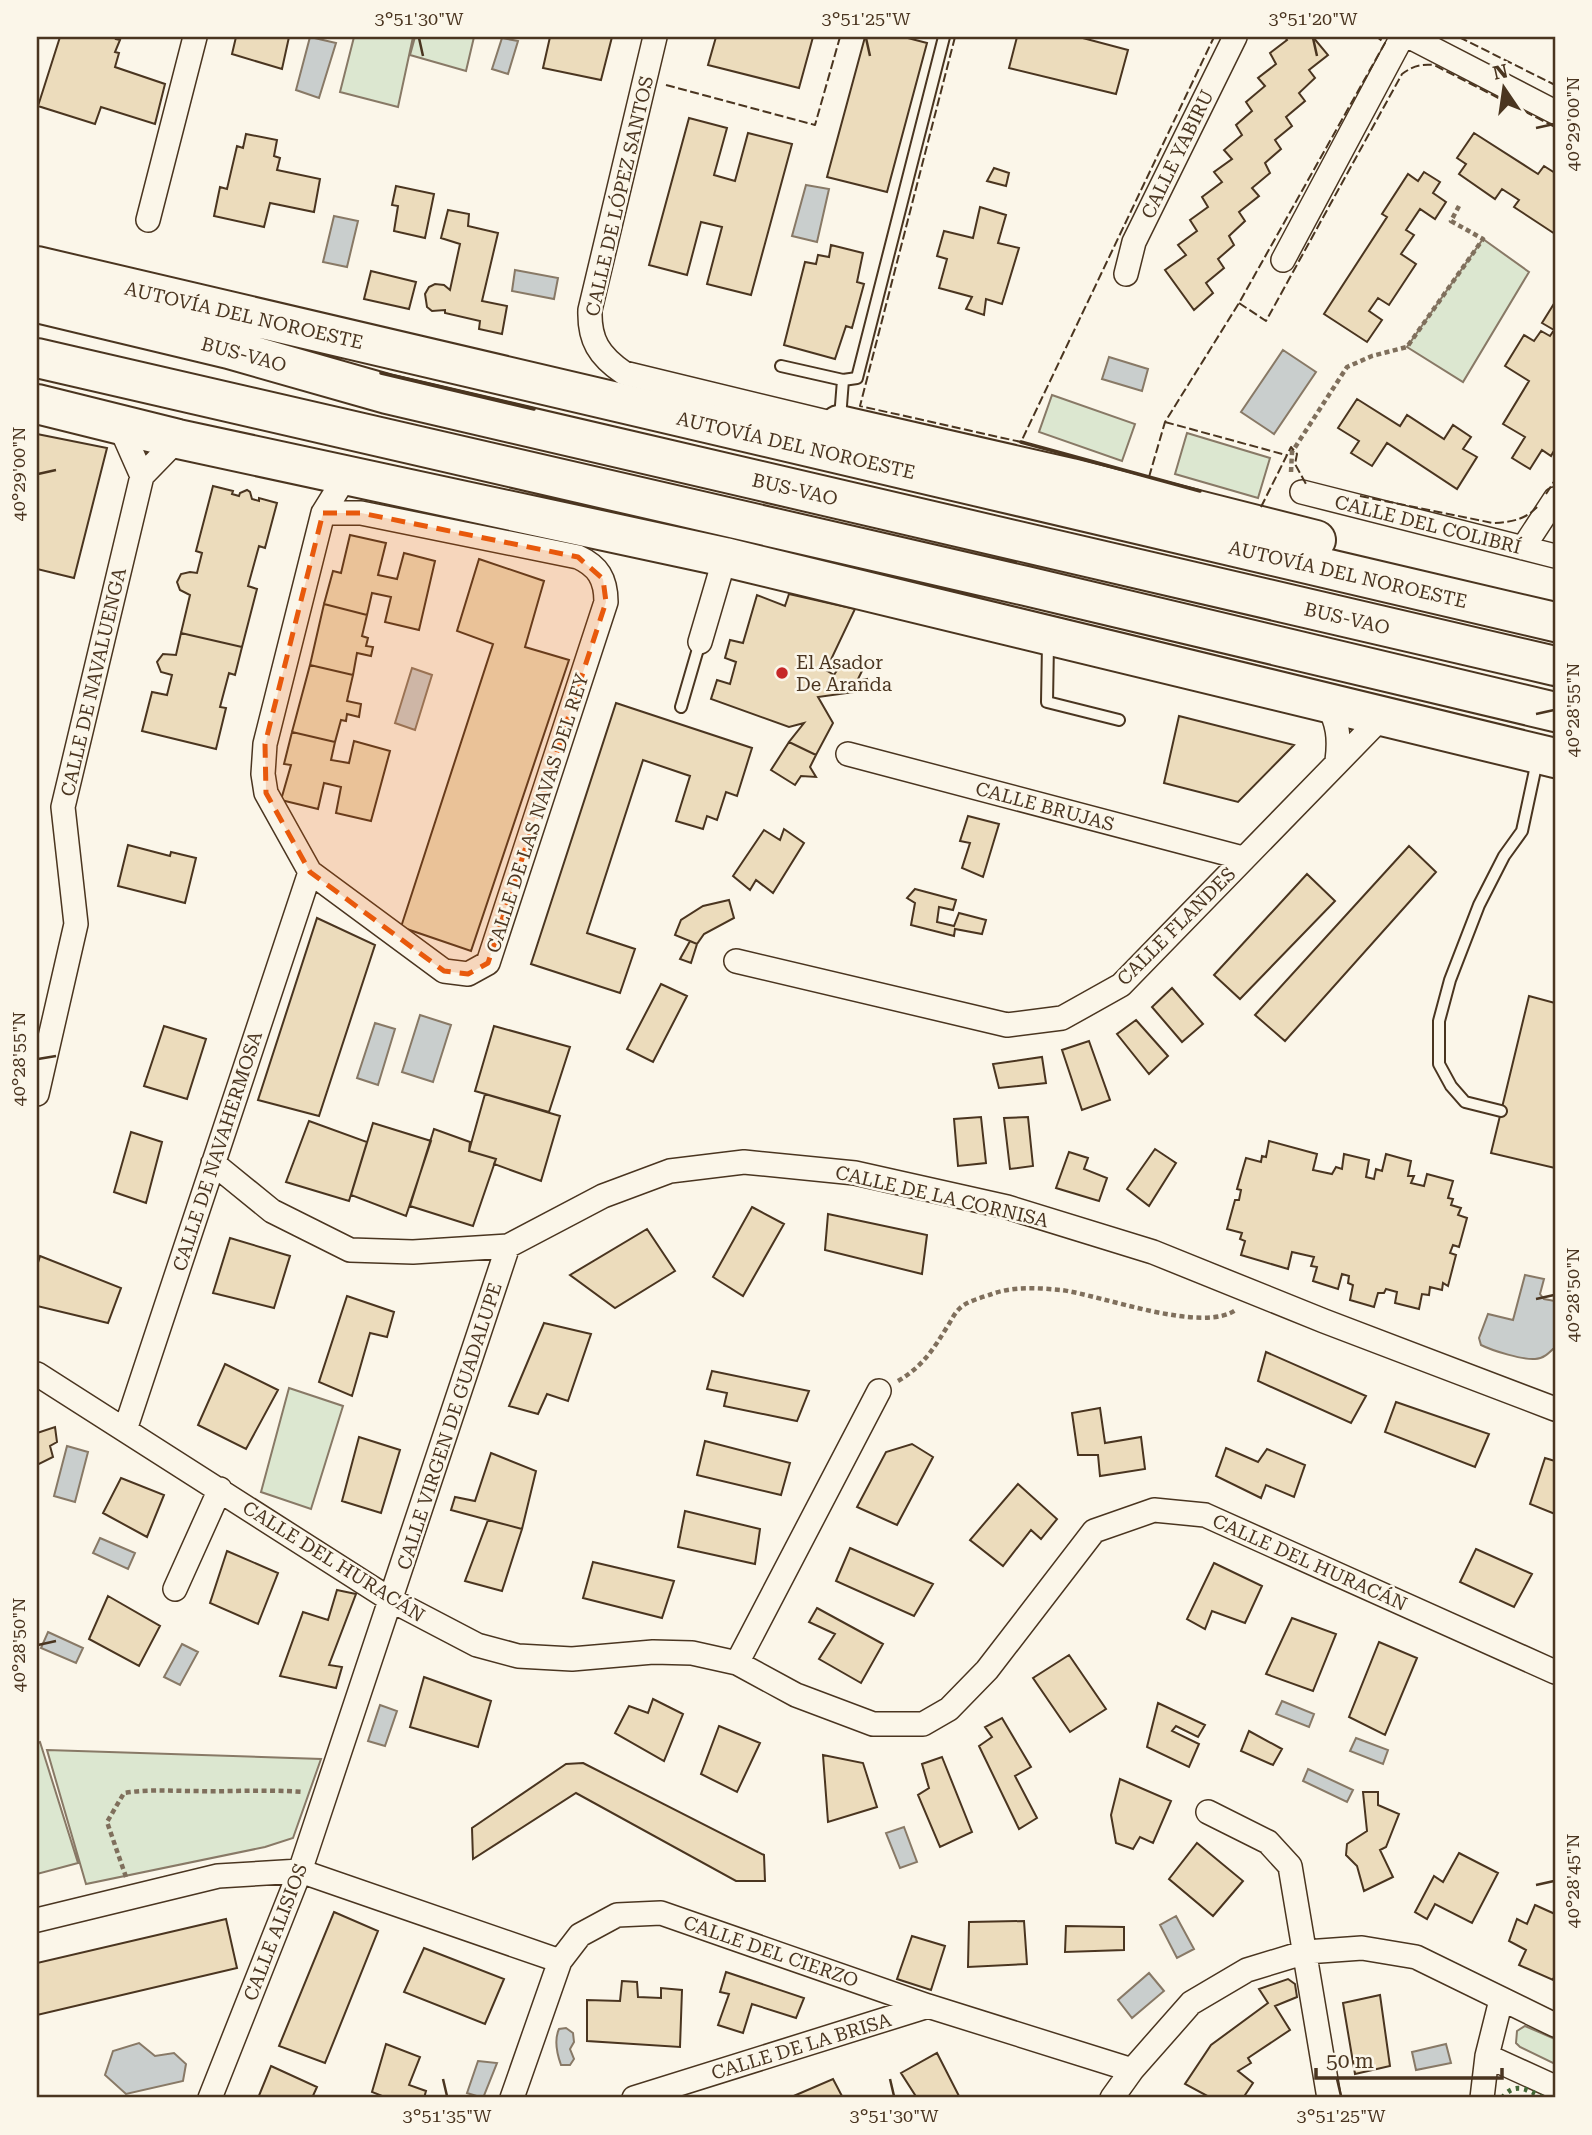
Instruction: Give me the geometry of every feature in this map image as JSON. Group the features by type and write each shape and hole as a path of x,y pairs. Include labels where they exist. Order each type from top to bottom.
{"highway":[{"name":"AUTOVÍA DEL NOROESTE","path":"37,266 1555,622"},
{"name":"BUS-VAO","path":"37,303 229,349 387,394 1555,666"},
{"path":"37,321 227,364 387,394"},
{"path":"37,358 1013,583 1555,712"},
{"path":"37,404 177,439 725,557 1547,756"},
{"path":"839,425 1071,478 1555,600"}],"street":[{"path":"148,220 195,37"},
{"name":"CALLE DE LÓPEZ SANTOS","path":"655,37 622,176 601,295 589,328 594,341 611,365 624,373 839,425"},
{"name":"CALLE YABIRU","path":"1126,274 1134,242 1235,37"},
{"path":"1283,260 1402,37"},
{"path":"1410,37 1555,112"},
{"path":"119,424 142,476"},
{"name":"CALLE DE NAVALUENGA","path":"37,1094 76,924 63,807 142,476 177,439"},
{"path":"310,872 266,793 263,774 265,744 323,513 346,476"},
{"name":"CALLE DEL COLIBRÍ","path":"1301,492 1555,556"},
{"path":"1522,548 1555,499"},
{"name":"CALLE DE LAS NAVAS DEL REY","path":"310,872 444,971 468,974 488,963 606,602 603,579 591,563 578,557 361,513 323,513"},
{"path":"700,642 725,557"},
{"path":"1326,703 1338,726 1337,761"},
{"name":"CALLE FLANDES","path":"736,961 1007,1025 1062,1018 1121,985 1382,717"},
{"name":"CALLE BRUJAS","path":"848,754 1243,858"},
{"name":"CALLE DE NAVAHERMOSA","path":"125,1430 310,872"},
{"name":"CALLE DE LA CORNISA","path":"213,1163 272,1211 350,1250 413,1252 508,1246 603,1196 670,1171 744,1162 855,1173 1007,1207 1153,1252 1555,1409"},
{"name":"CALLE VIRGEN DE GUADALUPE","path":"334,1765 508,1246"},
{"name":"CALLE DEL HURACÁN","path":"37,1374 391,1600 477,1645 518,1656 572,1659 653,1652 692,1653 737,1663 796,1695 873,1724 922,1724 949,1709 987,1670 1094,1531 1154,1510 1205,1515 1555,1672"},
{"path":"737,1663 878,1391"},
{"name":"CALLE DEL HURACÁN","path":"175,1589 220,1489"},
{"name":"CALLE ALISIOS","path":"210,2098 300,1871 334,1765"},
{"path":"1208,1812 1268,1842 1290,1866 1329,2098"},
{"path":"37,1920 218,1876 300,1871 560,1961"},
{"name":"CALLE DEL CIERZO","path":"512,2098 560,1961 580,1935 617,1915 661,1913 928,2006 1132,2070"},
{"path":"1112,2098 1132,2070 1191,2003 1247,1970 1306,1952 1362,1948 1416,1957 1555,2025"},
{"path":"1482,2098 1487,2056 1501,2000"},
{"name":"CALLE DE LA BRISA","path":"634,2098 928,2006"},
{"path":"1487,2056 1555,2087"}],"lane":[{"path":"781,366 843,380 857,378 944,37"},
{"path":"839,425 843,380"},
{"path":"1048,637 1047,702 1119,720"},
{"path":"681,708 700,642"},
{"path":"1501,1111 1465,1102 1451,1086 1439,1063 1439,1021 1466,934 1504,856 1522,831 1547,756"}],"path":[{"path":"1301,492 1290,471 1292,452 1347,367 1372,356 1407,347 1483,239 1451,221 1459,206"},
{"path":"878,1391 915,1371 938,1343 960,1307 993,1293 1021,1288 1063,1291 1129,1307 1204,1319 1233,1312 1256,1294"},
{"path":"132,1897 107,1822 124,1793 146,1789 273,1789 324,1795"}],"highlighted area":[{"path":"323,513 361,513 578,557 603,579 606,602 488,963 468,974 444,971 310,872 266,793 265,744"}],"green space":[{"path":"354,37 413,37 398,107 340,92"},
{"path":"415,37 474,37 466,71 410,55"},
{"path":"1483,239 1529,272 1463,382 1407,347"},
{"path":"1052,395 1135,424 1122,461 1039,432"},
{"path":"1187,433 1270,458 1258,498 1175,474"},
{"path":"289,1388 343,1406 311,1509 261,1492"},
{"path":"40,1742 78,1863 37,1874 37,1743"},
{"path":"47,1750 321,1759 293,1838 265,1847 86,1884"},
{"path":"1525,2026 1555,2039 1555,2064 1516,2043 1517,2031"}],"shaded area":[{"path":"310,37 336,43 319,98 296,90"},
{"path":"502,38 518,41 508,74 492,69"},
{"path":"806,185 829,189 817,242 792,236"},
{"path":"334,216 358,221 347,267 323,262"},
{"path":"515,270 558,278 554,299 512,291"},
{"path":"1283,350 1316,372 1274,434 1241,412"},
{"path":"1109,357 1148,369 1142,391 1102,379"},
{"path":"412,668 432,675 415,730 395,723"},
{"path":"420,1015 451,1025 433,1082 402,1072"},
{"path":"375,1023 395,1029 378,1085 357,1078"},
{"path":"1525,1275 1544,1279 1540,1294 1544,1299 1555,1301 1554,1348 1538,1359 1493,1350 1481,1345 1479,1338 1488,1314 1513,1320"},
{"path":"67,1446 88,1452 75,1502 54,1496"},
{"path":"100,1538 135,1553 128,1569 93,1553"},
{"path":"48,1632 83,1648 76,1663 41,1648"},
{"path":"182,1644 198,1652 180,1685 164,1677"},
{"path":"1282,1701 1314,1714 1309,1727 1276,1714"},
{"path":"380,1705 397,1711 385,1746 368,1741"},
{"path":"1356,1738 1388,1750 1383,1764 1350,1751"},
{"path":"1308,1769 1353,1790 1347,1802 1303,1781"},
{"path":"904,1827 917,1862 900,1868 886,1833"},
{"path":"1176,1916 1194,1949 1177,1958 1160,1925"},
{"path":"1149,1973 1164,1991 1132,2018 1118,2000"},
{"path":"566,2028 573,2033 574,2042 570,2049 574,2059 570,2065 561,2065 557,2038 559,2029"},
{"path":"139,2043 155,2056 174,2053 186,2064 183,2081 126,2094 105,2075 113,2051"},
{"path":"1446,2044 1451,2063 1416,2070 1412,2052"},
{"path":"478,2061 497,2063 483,2098 467,2093"}],"building":[{"path":"60,37 117,37 116,39 120,40 115,52 119,53 115,67 165,84 155,124 101,107 95,124 38,106"},
{"path":"236,37 289,37 282,69 232,54"},
{"path":"550,37 612,37 601,80 543,68"},
{"path":"716,37 813,37 799,88 708,65"},
{"path":"865,37 904,37 927,43 887,192 827,177"},
{"path":"1017,37 1079,37 1128,50 1116,94 1009,68"},
{"path":"1285,37 1313,37 1328,55 1309,70 1315,78 1299,93 1305,101 1286,117 1292,126 1275,140 1281,149 1265,163 1270,173 1252,188 1259,196 1239,212 1245,221 1229,236 1234,245 1218,259 1224,268 1206,283 1213,293 1194,310 1165,270 1186,255 1178,245 1197,231 1190,220 1208,207 1202,197 1222,182 1214,172 1232,159 1224,150 1242,135 1236,125 1252,111 1246,102 1265,86 1258,78 1276,64 1270,53 1287,40"},
{"path":"689,118 727,128 714,175 735,181 748,133 792,144 751,295 707,284 722,227 701,222 687,275 649,265"},
{"path":"1474,133 1538,174 1544,166 1555,173 1555,234 1514,207 1519,200 1502,189 1495,199 1459,174 1466,164 1457,158"},
{"path":"246,134 277,140 274,156 280,158 277,170 320,179 314,212 270,203 264,227 214,216 220,187 227,189 237,146 243,148"},
{"path":"994,168 1009,173 1006,186 987,181"},
{"path":"1424,172 1440,182 1433,193 1446,202 1435,219 1420,209 1406,230 1414,235 1401,254 1416,264 1389,305 1378,298 1369,311 1382,320 1367,342 1324,314 1387,217 1382,214 1408,174 1418,181"},
{"path":"396,186 434,194 425,238 394,231 398,206 392,205"},
{"path":"980,207 1006,215 998,243 1019,248 1002,304 986,299 984,315 966,309 972,297 939,288 947,259 937,256 944,231 973,238"},
{"path":"448,210 469,214 468,226 498,233 482,301 507,306 502,334 479,329 480,321 445,313 445,310 432,311 427,307 425,294 429,287 435,284 444,285 450,290 460,244 441,238"},
{"path":"831,245 863,253 857,282 864,284 852,328 846,326 835,359 784,345 805,262 816,264 818,255 829,257"},
{"path":"371,271 416,282 409,309 364,299"},
{"path":"1555,302 1555,449 1551,456 1542,450 1530,469 1512,458 1525,437 1503,424 1529,381 1505,366 1524,335 1534,341 1541,331 1550,336 1554,330 1542,323"},
{"path":"1357,399 1400,426 1407,415 1444,439 1453,425 1471,437 1463,449 1477,457 1457,489 1387,443 1372,466 1351,453 1359,441 1338,428"},
{"path":"37,434 107,448 74,578 37,569"},
{"path":"213,486 233,491 232,494 239,496 247,490 252,499 277,503 265,548 259,546 248,586 257,589 242,647 181,633 190,595 180,590 177,582 181,574 197,573 202,553 196,551"},
{"path":"350,535 386,543 378,575 397,579 404,553 435,561 419,630 385,622 391,597 372,593 367,615 324,604 333,571 341,573"},
{"path":"479,559 544,581 525,647 569,660 471,951 401,927 493,644 457,631"},
{"name":"El Asador De Aranda","path":"789,594 855,609 826,670 834,675 843,661 862,671 857,681 867,679 869,690 818,697 833,723 816,755 789,742 804,723 789,727 711,699 717,680 730,684 736,662 725,658 730,640 743,643 757,595 785,606"},
{"path":"324,604 367,615 362,636 368,638 366,646 373,647 371,656 357,653 353,675 310,665"},
{"path":"181,633 242,647 235,675 229,673 220,707 226,708 216,749 142,731 152,692 167,695 172,675 161,672 157,662 163,654 176,655"},
{"path":"310,665 353,675 347,701 361,704 359,717 347,714 346,721 341,720 335,742 292,732"},
{"path":"616,703 752,748 737,796 726,792 717,820 707,816 703,829 676,821 690,776 643,760 587,933 635,949 620,993 531,964"},
{"path":"1179,716 1294,745 1238,802 1164,783"},
{"path":"292,732 335,742 331,760 349,763 354,741 390,751 371,821 336,813 341,787 324,783 318,809 281,800 291,765 284,764"},
{"path":"789,742 816,755 810,767 816,777 801,776 795,785 771,770"},
{"path":"968,816 999,824 983,877 962,868 970,843 960,841"},
{"path":"784,829 804,843 773,893 756,880 750,890 733,876 764,830 780,840"},
{"path":"128,845 170,856 171,852 196,858 185,903 118,886"},
{"path":"1409,846 1436,872 1285,1041 1255,1015"},
{"path":"1307,874 1335,901 1240,999 1214,975"},
{"path":"915,889 956,900 953,910 939,907 937,922 954,926 959,913 986,920 982,934 955,929 954,936 911,925 915,903 907,898"},
{"path":"729,900 734,918 704,934 697,944 675,935 681,920 703,906"},
{"path":"317,918 375,945 319,1116 258,1100"},
{"path":"690,941 697,944 691,963 680,959"},
{"path":"661,984 687,996 653,1062 627,1049"},
{"path":"1172,988 1203,1024 1182,1042 1152,1007"},
{"path":"1529,996 1555,1003 1555,1168 1491,1153"},
{"path":"1136,1020 1168,1056 1149,1074 1117,1034"},
{"path":"164,1026 206,1039 187,1099 144,1086"},
{"path":"494,1026 570,1047 549,1112 475,1091"},
{"path":"1089,1041 1110,1100 1082,1110 1062,1050"},
{"path":"1042,1057 1046,1083 999,1088 993,1064"},
{"path":"485,1094 560,1116 541,1181 494,1164 496,1159 469,1151"},
{"path":"981,1117 986,1163 958,1166 954,1119"},
{"path":"1028,1117 1033,1166 1010,1169 1004,1118"},
{"path":"309,1121 367,1142 349,1201 286,1182"},
{"path":"373,1123 431,1141 406,1216 351,1195"},
{"path":"434,1129 470,1142 469,1151 496,1159 473,1226 410,1206"},
{"path":"131,1132 162,1142 146,1203 114,1192"},
{"path":"1269,1141 1317,1154 1313,1170 1332,1174 1336,1167 1342,1169 1344,1154 1369,1160 1366,1177 1374,1179 1376,1169 1382,1171 1386,1154 1411,1161 1408,1176 1414,1176 1411,1183 1424,1186 1427,1174 1453,1181 1448,1198 1453,1199 1451,1205 1461,1208 1458,1215 1467,1218 1459,1247 1453,1245 1450,1253 1456,1255 1448,1286 1443,1283 1442,1290 1430,1287 1429,1295 1422,1294 1419,1309 1395,1303 1397,1292 1386,1289 1384,1293 1378,1293 1374,1307 1350,1300 1353,1285 1348,1283 1349,1276 1342,1274 1338,1289 1313,1281 1317,1267 1311,1266 1314,1257 1292,1252 1288,1269 1241,1255 1245,1241 1240,1239 1242,1233 1227,1229 1235,1200 1239,1200 1241,1190 1237,1189 1246,1158 1261,1162 1262,1156 1266,1157"},
{"path":"1155,1149 1176,1163 1149,1206 1127,1189"},
{"path":"1069,1152 1088,1158 1084,1169 1107,1178 1099,1201 1056,1188"},
{"path":"752,1207 784,1224 743,1296 713,1277"},
{"path":"828,1214 927,1235 922,1274 825,1250"},
{"path":"647,1229 675,1271 615,1308 570,1275"},
{"path":"230,1238 290,1256 274,1308 213,1293"},
{"path":"40,1256 121,1288 108,1323 37,1306 37,1266"},
{"path":"347,1296 394,1312 387,1337 370,1333 352,1396 319,1382"},
{"path":"544,1323 591,1334 568,1401 547,1394 538,1414 509,1406"},
{"path":"1266,1352 1366,1396 1351,1423 1258,1381"},
{"path":"225,1364 278,1390 246,1449 198,1425"},
{"path":"712,1371 809,1391 797,1421 724,1406 727,1393 707,1389"},
{"path":"1396,1402 1489,1434 1475,1467 1385,1432"},
{"path":"1100,1408 1105,1443 1141,1437 1145,1469 1100,1476 1098,1455 1078,1455 1072,1413"},
{"path":"55,1427 57,1442 50,1446 53,1457 37,1465 37,1433"},
{"path":"359,1437 400,1450 381,1513 342,1501"},
{"path":"705,1441 790,1463 781,1495 697,1475"},
{"path":"912,1444 933,1457 897,1525 857,1507 886,1452"},
{"path":"1226,1448 1258,1462 1267,1449 1305,1465 1294,1497 1266,1485 1261,1498 1216,1476"},
{"path":"491,1453 536,1471 522,1529 451,1510 455,1497 475,1501"},
{"path":"1545,1458 1555,1461 1555,1514 1530,1504"},
{"path":"121,1478 164,1495 147,1537 103,1513"},
{"path":"1018,1484 1057,1519 1041,1539 1031,1530 1003,1566 970,1540"},
{"path":"685,1511 760,1529 755,1564 678,1547"},
{"path":"488,1520 522,1529 502,1591 465,1581"},
{"path":"850,1548 933,1584 914,1616 836,1581"},
{"path":"1476,1549 1532,1574 1514,1607 1460,1582"},
{"path":"227,1551 278,1573 258,1624 210,1603"},
{"path":"593,1562 674,1581 662,1618 583,1598"},
{"path":"1214,1563 1262,1586 1245,1623 1212,1611 1205,1629 1187,1619"},
{"path":"337,1590 356,1594 329,1665 342,1667 336,1688 280,1676 303,1612 328,1620"},
{"path":"108,1596 160,1626 139,1666 89,1639"},
{"path":"817,1608 883,1644 861,1683 819,1659 835,1634 809,1622"},
{"path":"1292,1618 1336,1634 1313,1691 1266,1674"},
{"path":"1379,1642 1417,1658 1385,1735 1349,1717"},
{"path":"1069,1655 1106,1709 1070,1732 1033,1678"},
{"path":"424,1677 491,1701 478,1747 410,1727"},
{"path":"653,1699 683,1714 664,1761 615,1733 629,1706 648,1713"},
{"path":"1158,1703 1205,1725 1198,1737 1176,1726 1172,1731 1199,1744 1189,1767 1147,1747"},
{"path":"1002,1718 1031,1767 1015,1776 1037,1818 1019,1829 979,1746 992,1737 985,1727"},
{"path":"719,1726 760,1743 737,1792 701,1774"},
{"path":"1249,1731 1282,1749 1273,1765 1241,1751"},
{"path":"823,1755 863,1763 877,1807 828,1822"},
{"path":"942,1757 972,1832 940,1847 918,1795 929,1788 922,1764"},
{"path":"583,1763 764,1855 765,1881 736,1881 576,1793 473,1859 472,1828 566,1764"},
{"path":"1120,1779 1171,1801 1153,1843 1140,1837 1133,1849 1116,1843 1111,1815"},
{"path":"1363,1792 1378,1792 1378,1805 1399,1814 1386,1847 1380,1850 1393,1877 1364,1891 1357,1866 1346,1855 1347,1844 1367,1831"},
{"path":"1197,1843 1243,1881 1213,1916 1169,1879"},
{"path":"1459,1853 1498,1873 1472,1923 1435,1904 1427,1919 1415,1912 1434,1876 1443,1882"},
{"path":"1535,1905 1555,1914 1553,1980 1519,1965 1526,1950 1509,1941 1517,1919 1527,1924"},
{"path":"334,1912 378,1931 325,2063 279,2046"},
{"path":"226,1919 237,1968 37,2015 37,1963"},
{"path":"1024,1921 1027,1964 968,1967 969,1922"},
{"path":"1066,1926 1124,1927 1124,1950 1065,1952"},
{"path":"912,1936 945,1946 931,1990 897,1979"},
{"path":"424,1948 504,1979 485,2024 404,1992"},
{"path":"726,1972 804,1998 796,2018 752,2004 743,2033 718,2025 729,1994 720,1992"},
{"path":"1288,1979 1295,1984 1297,1997 1275,2006 1290,2030 1248,2058 1251,2063 1238,2071 1253,2083 1243,2098 1211,2098 1185,2084 1211,2045 1268,2003 1259,1989"},
{"path":"622,1981 637,1982 638,1997 661,1998 661,1988 682,1990 680,2047 587,2041 587,2000 620,2001"},
{"path":"1380,1995 1390,2066 1355,2074 1343,2003"},
{"path":"386,2044 420,2057 409,2085 426,2091 424,2098 387,2098 372,2092"},
{"path":"937,2053 960,2098 917,2098 901,2073"},
{"path":"271,2066 317,2087 312,2098 258,2098"},
{"path":"833,2079 843,2098 789,2098"}],"hedge":[{"path":"1502,2098 1517,2088 1544,2098"}],"fence":[{"path":"666,85 815,125 840,37"},
{"path":"955,37 860,406 1021,442 1214,37"},
{"path":"1149,477 1165,422 1239,303 1385,43 1377,37"},
{"path":"1459,37 1555,85"},
{"path":"1239,303 1266,321 1402,74 1410,69 1421,65 1434,65 1555,127"},
{"path":"1165,422 1286,455"},
{"path":"1261,507 1291,447 1297,454 1295,464 1306,484"},
{"path":"1546,494 1555,480"},
{"path":"1360,496 1493,523 1518,519 1538,506"}],"wall":[{"path":"381,373 534,409"},
{"path":"1021,442 1200,491"},
{"path":"1512,2098 1522,2098"}],"place":[{"name":"El Asador De Aranda","path":"782,673"}]}
